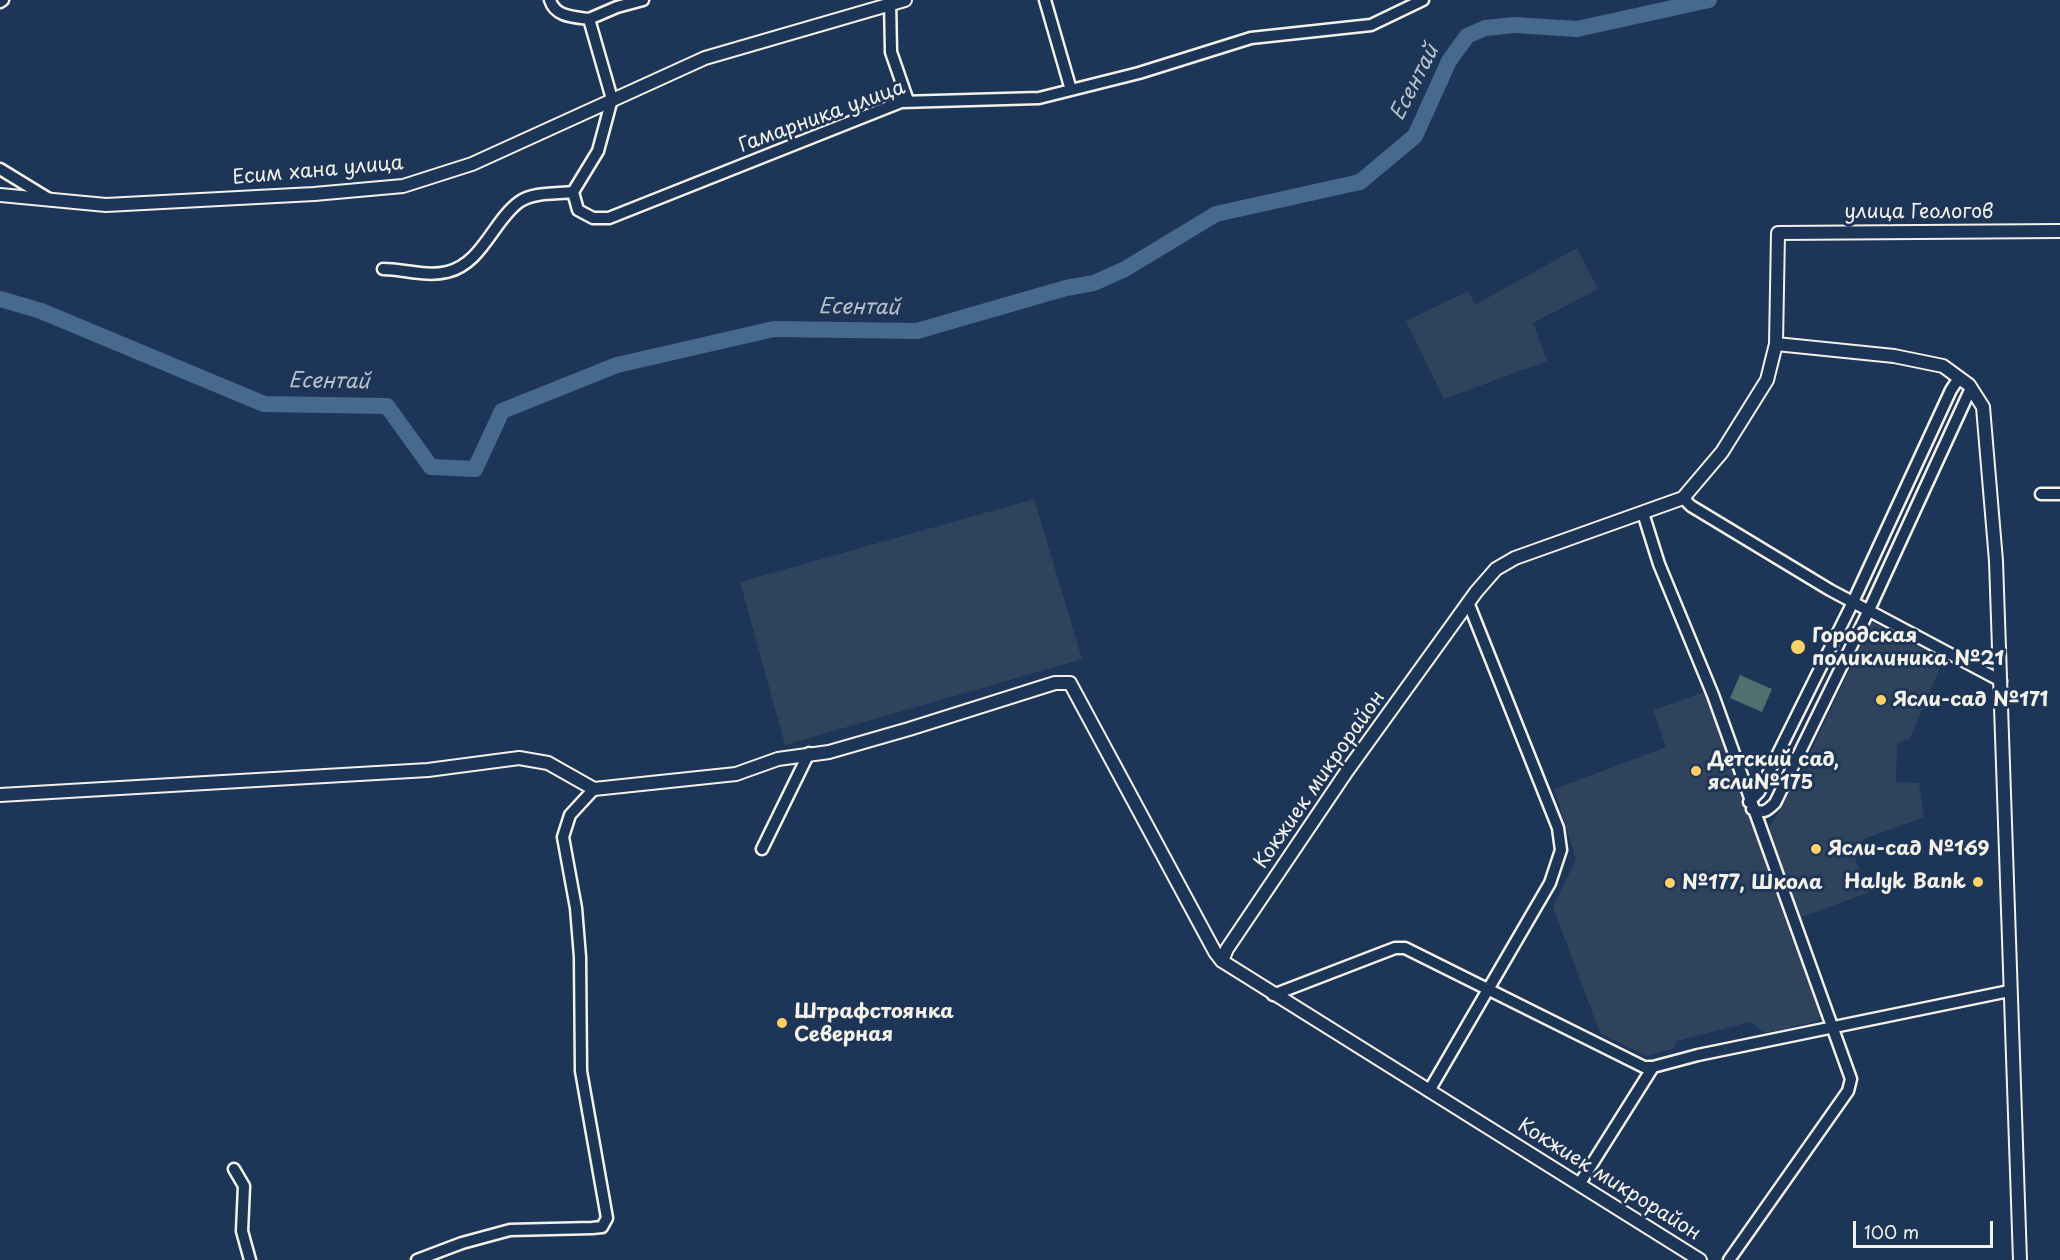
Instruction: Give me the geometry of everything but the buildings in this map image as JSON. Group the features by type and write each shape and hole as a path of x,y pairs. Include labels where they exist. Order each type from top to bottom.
{"street":[{"path":"550,0 557,11 563,15 588,19 617,6 643,0"},
{"name":"Есим хана улица","path":"0,195 106,205 314,194 403,186 472,164 617,97 728,50 891,2 906,0"},
{"path":"1045,0 1071,90"},
{"name":"Гамарника улица","path":"573,192 578,210 593,218 609,218 908,101 1039,98 1139,73 1251,38 1371,25 1423,0"},
{"path":"891,2 891,52 908,101"},
{"path":"382,269 416,273 447,272 462,265 485,245 519,202 532,196 573,192 598,151 617,97 588,19"},
{"path":"0,169 52,201"},
{"name":"улица Геологов","path":"1778,233 2060,231"},
{"name":"Кокжиек микрорайон","path":"1700,1260 1222,961 1227,949 1347,771 1468,602 1496,569 1515,558 1683,498 1722,452 1767,380 1776,344 1778,233"},
{"path":"1776,344 1894,356 1943,366 1971,388 1983,407 1996,561 2020,1260"},
{"path":"1751,805 1854,602 1951,390 1959,378"},
{"path":"1751,805 1760,812 1768,811 1775,803 1869,610 1971,388"},
{"path":"2041,494 2060,494"},
{"path":"1683,498 1690,506 1854,602 2001,681"},
{"path":"1643,513 1659,564 1710,687 1852,1085 1729,1260"},
{"path":"1429,1091 1550,883 1561,849 1554,818 1468,602"},
{"path":"0,795 428,770 519,758 548,763 594,789 736,774 778,759 829,752 886,736 1055,683 1070,684 1215,952 1222,961"},
{"path":"762,849 809,753"},
{"path":"417,1260 462,1243 510,1230 602,1227 607,1218 581,1071 580,957 576,908 563,837 570,815 594,789"},
{"path":"1273,995 1395,948 1405,948 1644,1067 1653,1067 1698,1055 2009,991"},
{"path":"1580,1184 1653,1067"},
{"path":"234,1169 244,1186 242,1231 250,1260"}],"shaded area":[{"path":"1577,248 1598,289 1533,323 1547,361 1444,399 1406,321 1468,291 1475,305"},
{"path":"1034,499 1082,659 785,745 740,582"},
{"path":"1872,622 1943,660 1910,739 1897,743 1896,782 1919,783 1924,817 1864,839 1855,858 1868,893 1799,918 1767,832 1801,772"},
{"name":"№177, Школа","path":"1708,691 1824,1015 1818,1021 1765,1033 1750,1022 1677,1041 1673,1049 1646,1056 1600,1033 1553,907 1576,859 1554,789 1666,747 1653,710"}],"green space":[{"path":"1740,675 1772,689 1762,712 1730,698"}],"waterway":[{"name":"Есентай","path":"0,299 41,311 264,404 387,406 431,467 475,469 502,411 617,365 774,329 917,331 1066,288 1094,283 1125,269 1216,214 1360,182 1415,136 1449,61 1467,36 1485,28 1515,25 1577,29 1709,0"}],"place":[{"name":"Городская поликлиника №21","path":"1798,647"},
{"name":"Ясли-сад №171","path":"1881,700"},
{"name":"Детский сад, ясли№175","path":"1696,771"},
{"name":"Ясли-сад №169","path":"1816,849"},
{"name":"Halyk Bank","path":"1978,882"},
{"name":"№177, Школа","path":"1670,883"},
{"name":"Штрафстоянка Северная","path":"782,1023"}]}
